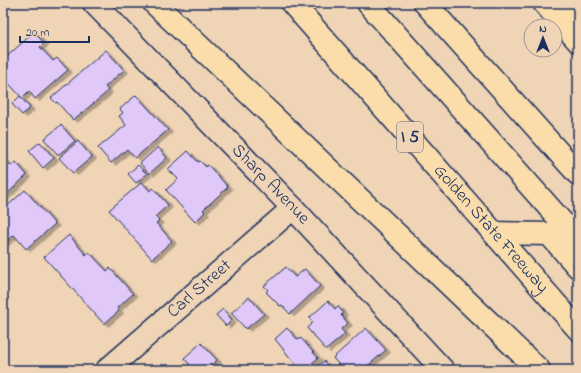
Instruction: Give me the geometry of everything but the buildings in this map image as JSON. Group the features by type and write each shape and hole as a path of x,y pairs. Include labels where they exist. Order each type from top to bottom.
{"highway":[{"path":"154,3 539,370"},
{"path":"286,3 326,42"},
{"name":"Golden State Freeway","path":"292,3 578,329"},
{"path":"368,3 578,240"},
{"path":"425,3 578,174"},
{"path":"544,3 578,41"},
{"path":"569,3 578,16"},
{"path":"494,233 549,234 578,267"}],"street":[{"name":"Sharp Avenue","path":"94,3 293,208 443,370"},
{"name":"Carl Street","path":"107,370 293,208"}]}
